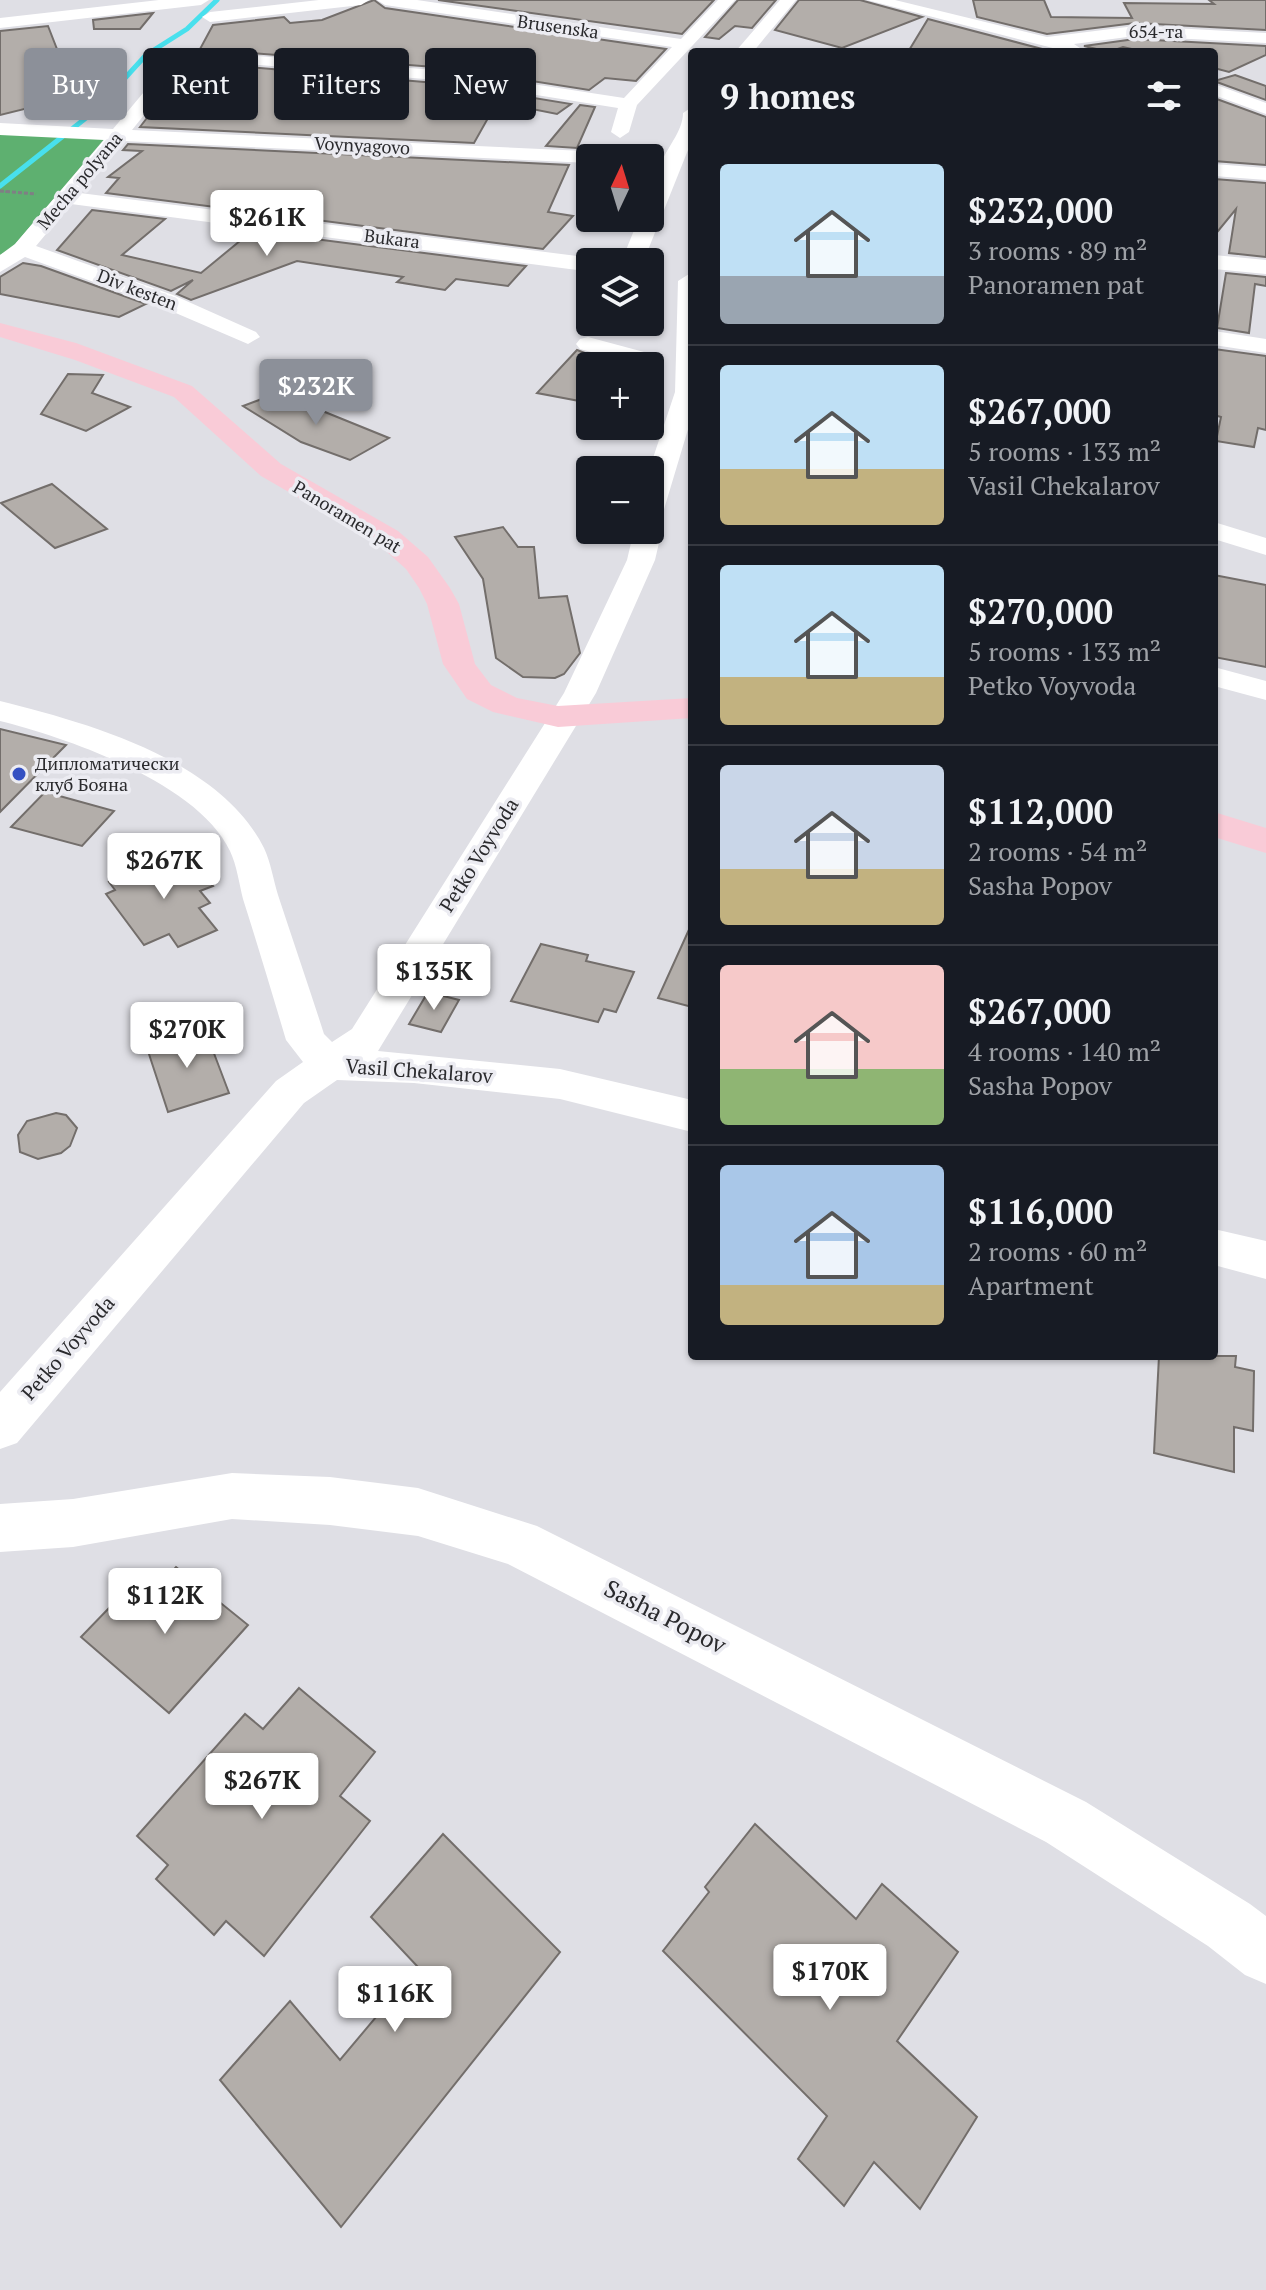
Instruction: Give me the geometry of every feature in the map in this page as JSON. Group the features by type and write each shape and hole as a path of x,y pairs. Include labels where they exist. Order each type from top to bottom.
{"main road":[{"name":"Panoramen pat","path":"0,330 58,345 186,393 273,471 359,520 410,555 442,603 465,678 476,691 509,707 562,718 612,717 688,708"},
{"path":"1218,825 1266,841"}],"street":[{"path":"0,23 201,0"},
{"path":"210,17 361,0"},
{"name":"Brusenska","path":"385,0 683,44"},
{"path":"612,144 628,104 727,0"},
{"path":"875,0 1072,48"},
{"path":"762,1 787,2"},
{"path":"747,48 787,2"},
{"name":"654-та","path":"1046,42 1135,31 1266,38"},
{"name":"Mecha polyana","path":"0,265 23,249 185,54 418,72 628,104"},
{"path":"1218,91 1266,109"},
{"path":"664,157 688,127"},
{"name":"Voynyagovo","path":"7,130 576,156"},
{"path":"1218,170 1266,174"},
{"name":"Bukara","path":"65,197 576,263"},
{"path":"642,232 635,255 666,273 688,384"},
{"name":"Div kesten","path":"23,249 165,300 248,337"},
{"path":"1218,262 1266,267"},
{"path":"1218,339 1266,346"},
{"path":"588,344 618,352"},
{"path":"664,391 688,394"},
{"path":"664,476 688,400"},
{"path":"1218,531 1266,547"},
{"name":"Petko Voyvoda","path":"0,1427 290,1092 366,1039 580,693 641,560 645,544"},
{"path":"1218,677 1266,691"},
{"name":"Vasil Chekalarov","path":"0,711 49,722 104,743 179,782 220,816 245,844 306,1040 328,1064 414,1068 560,1084 688,1115"},
{"path":"1218,1248 1266,1260"},
{"name":"Sasha Popov","path":"0,1528 73,1523 232,1496 330,1501 418,1512 519,1543 1066,1822 1229,1925 1266,1954"}],"green space":[{"path":"0,131 106,137 11,249 0,255"}],"building":[{"path":"374,0 385,8 666,49 636,81 605,78 589,90 536,82 536,48 425,48 425,66 409,65 409,48 274,48 274,55 258,53 258,48 201,48 213,25 284,17 290,23 322,20"},
{"path":"438,0 714,0 682,34"},
{"path":"738,0 776,0 752,28 735,26 719,39 705,37"},
{"path":"799,0 860,0 922,17 842,48 775,30"},
{"path":"973,0 1044,0 1051,17 1132,18 1124,3 1214,4 1209,0 1266,0 1266,30 1135,23 1047,34 977,17"},
{"path":"153,13 140,29 94,29 93,20"},
{"path":"928,19 1038,48 910,48"},
{"path":"48,26 57,48 24,48 24,109 0,115 0,31"},
{"path":"1135,39 1266,46 1266,55 1229,72 1218,69 1218,48 1084,46"},
{"path":"258,68 274,69 274,120 409,120 409,81 425,82 425,120 487,120 474,143 140,127 145,120 258,120"},
{"path":"1235,75 1266,86 1266,100 1218,82"},
{"path":"536,98 571,104 557,114 536,110"},
{"path":"1218,99 1266,117 1266,165 1218,161"},
{"path":"580,105 595,107 576,148 546,146"},
{"path":"128,144 569,165 548,212 573,216 543,249 106,193 119,178 108,177 142,151 123,150"},
{"path":"1218,179 1266,183 1266,257 1229,253 1236,209 1218,231"},
{"path":"92,210 165,219 122,255 201,273 252,231 526,266 508,286 456,279 445,290 397,282 403,277 297,261 191,300 177,294 193,280 171,291 57,250"},
{"path":"23,263 41,266 146,304 119,317 0,294 0,277"},
{"path":"1226,273 1266,277 1266,286 1255,284 1249,333 1218,328"},
{"path":"577,350 582,352 576,352 576,400 537,393"},
{"path":"1218,350 1266,356 1266,430 1258,428 1254,447 1218,441 1221,417 1218,416"},
{"path":"68,374 103,375 92,393 130,407 86,431 41,414"},
{"path":"278,393 389,438 350,460 301,442 243,406"},
{"path":"52,484 107,529 55,548 1,503"},
{"path":"503,527 518,547 534,547 539,598 567,596 580,653 564,674 555,678 523,677 496,658 483,579 455,537"},
{"path":"1218,576 1266,585 1266,667 1218,658"},
{"name":"Дипломатически клуб Бояна","path":"0,729 66,745 0,812"},
{"path":"45,792 114,811 82,846 11,827"},
{"path":"184,851 213,886 200,891 210,903 199,908 217,930 178,947 169,934 144,945 106,894 115,890 109,882"},
{"path":"688,932 688,1006 658,998"},
{"path":"541,944 588,955 586,961 634,972 616,1012 604,1009 598,1022 511,1001"},
{"path":"428,992 459,1000 441,1032 409,1024"},
{"path":"204,1027 229,1093 168,1112 146,1045"},
{"path":"56,1113 66,1115 77,1128 70,1146 61,1153 38,1159 20,1152 18,1135 27,1121"},
{"path":"1218,1356 1236,1356 1235,1367 1254,1371 1253,1431 1234,1427 1234,1472 1154,1453 1159,1360 1218,1360"},
{"path":"176,1567 248,1625 169,1713 81,1637 136,1580 152,1593"},
{"path":"299,1688 375,1752 340,1796 370,1821 264,1956 226,1921 214,1935 156,1879 168,1865 137,1836 245,1714 263,1729"},
{"path":"755,1824 856,1919 882,1884 958,1952 897,2041 977,2117 920,2209 874,2162 844,2206 798,2159 827,2116 663,1951 709,1892 705,1887"},
{"path":"443,1834 560,1952 341,2227 220,2080 290,2001 340,2060 418,1967 371,1917"}],"waterway":[{"path":"0,186 96,110 146,55 187,29 217,0"}],"place":[{"name":"Дипломатически клуб Бояна","path":"19,774"}]}
